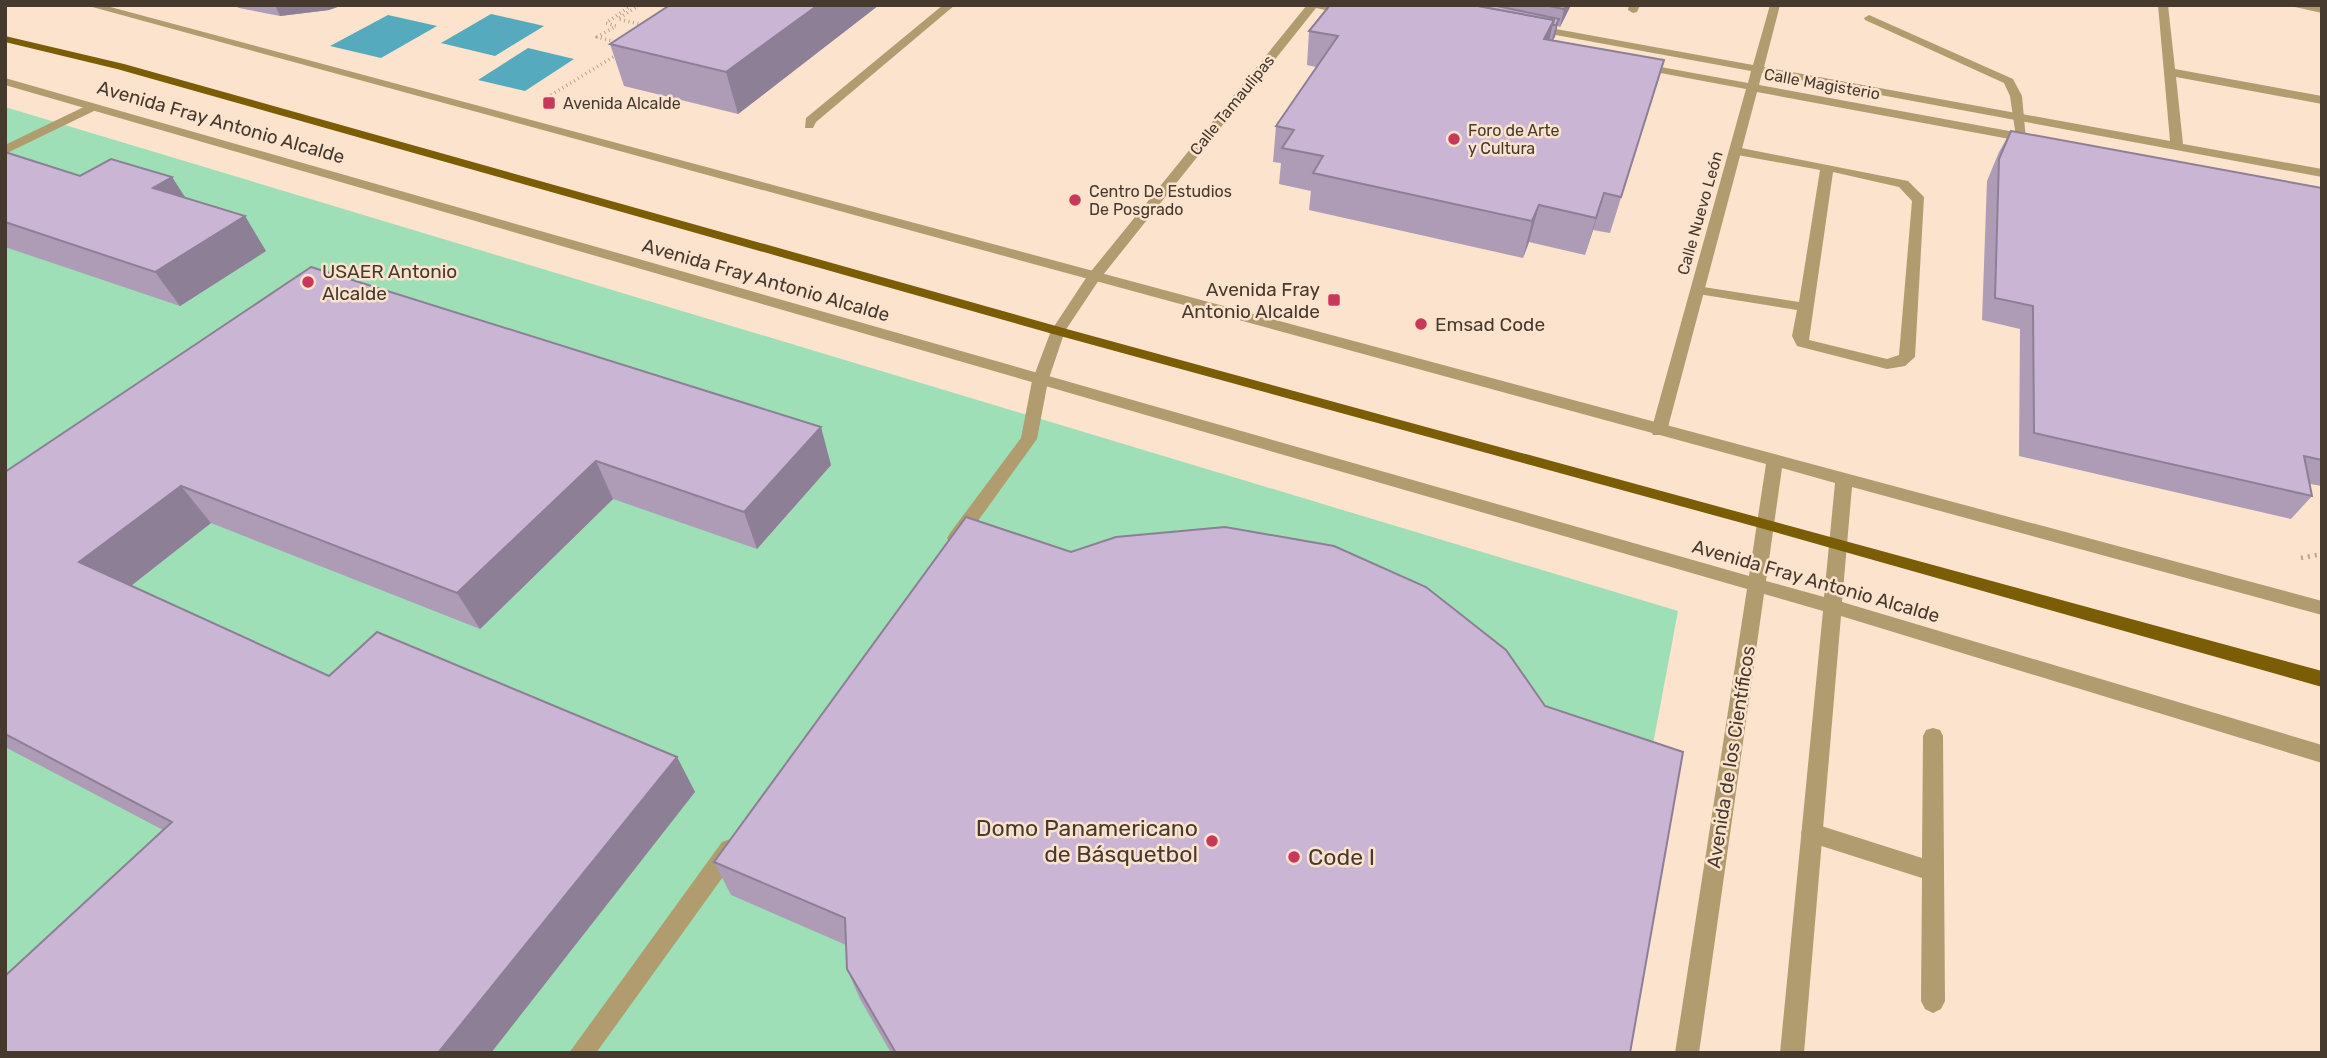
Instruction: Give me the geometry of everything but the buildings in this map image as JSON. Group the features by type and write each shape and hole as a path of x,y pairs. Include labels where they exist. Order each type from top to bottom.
{"main road":[{"name":"Avenida Fray Antonio Alcalde","path":"5,28 120,66 1058,331 1764,523 2322,679"},
{"name":"Avenida Fray Antonio Alcalde","path":"5,39 120,66"}],"street":[{"path":"90,5 2322,608"},
{"path":"809,125 810,121 950,5"},
{"path":"1314,5 1370,16"},
{"name":"Calle Tamaulipas","path":"947,550 1029,439 1040,381 1058,331 1093,278 1314,5"},
{"name":"Calle Nuevo León","path":"1660,431 1754,88 1774,5"},
{"path":"2163,5 2176,146"},
{"path":"2291,5 2322,10"},
{"path":"1869,18 2009,81 2021,117 2022,137"},
{"name":"Calle Magisterio","path":"1516,25 2322,173"},
{"name":"Calle Magisterio","path":"1631,65 2049,142"},
{"path":"2170,72 2322,100"},
{"name":"Avenida Fray Antonio Alcalde","path":"5,81 1040,381 1834,607 2322,754"},
{"path":"5,150 92,107"},
{"path":"1736,151 1826,167 1903,184 1919,200 1907,357 1900,363 1887,364 1802,343 1800,336 1826,167"},
{"path":"1697,290 1805,307"},
{"name":"Avenida de los Científicos","path":"1692,1051 1764,523 1775,461"},
{"path":"1792,1053 1844,480"},
{"path":"1933,736 1933,1001"},
{"path":"581,1053 744,830"},
{"path":"1812,834 1933,872"}],"path":[{"path":"630,47 597,37 616,26 606,23 632,5"},
{"path":"639,5 618,19 647,26"},
{"path":"548,98 619,54"},
{"path":"2301,558 2322,554"}],"green space":[{"path":"5,107 1678,611 1595,1053 5,1053"}],"water":[{"path":"491,14 544,26 495,56 441,43"},
{"path":"388,15 437,26 381,58 330,46"},
{"path":"528,48 574,59 525,91 478,80"}],"place":[{"name":"Avenida Alcalde","path":"549,103"},
{"name":"Foro de Arte y Cultura","path":"1454,139"},
{"name":"Centro De Estudios De Posgrado","path":"1075,200"},
{"name":"USAER Antonio Alcalde","path":"308,282"},
{"name":"Avenida Fray Antonio Alcalde","path":"1334,300"},
{"name":"Emsad Code","path":"1421,324"},
{"name":"Domo Panamericano de Básquetbol","path":"1212,841"},
{"name":"Code I","path":"1294,857"}]}
